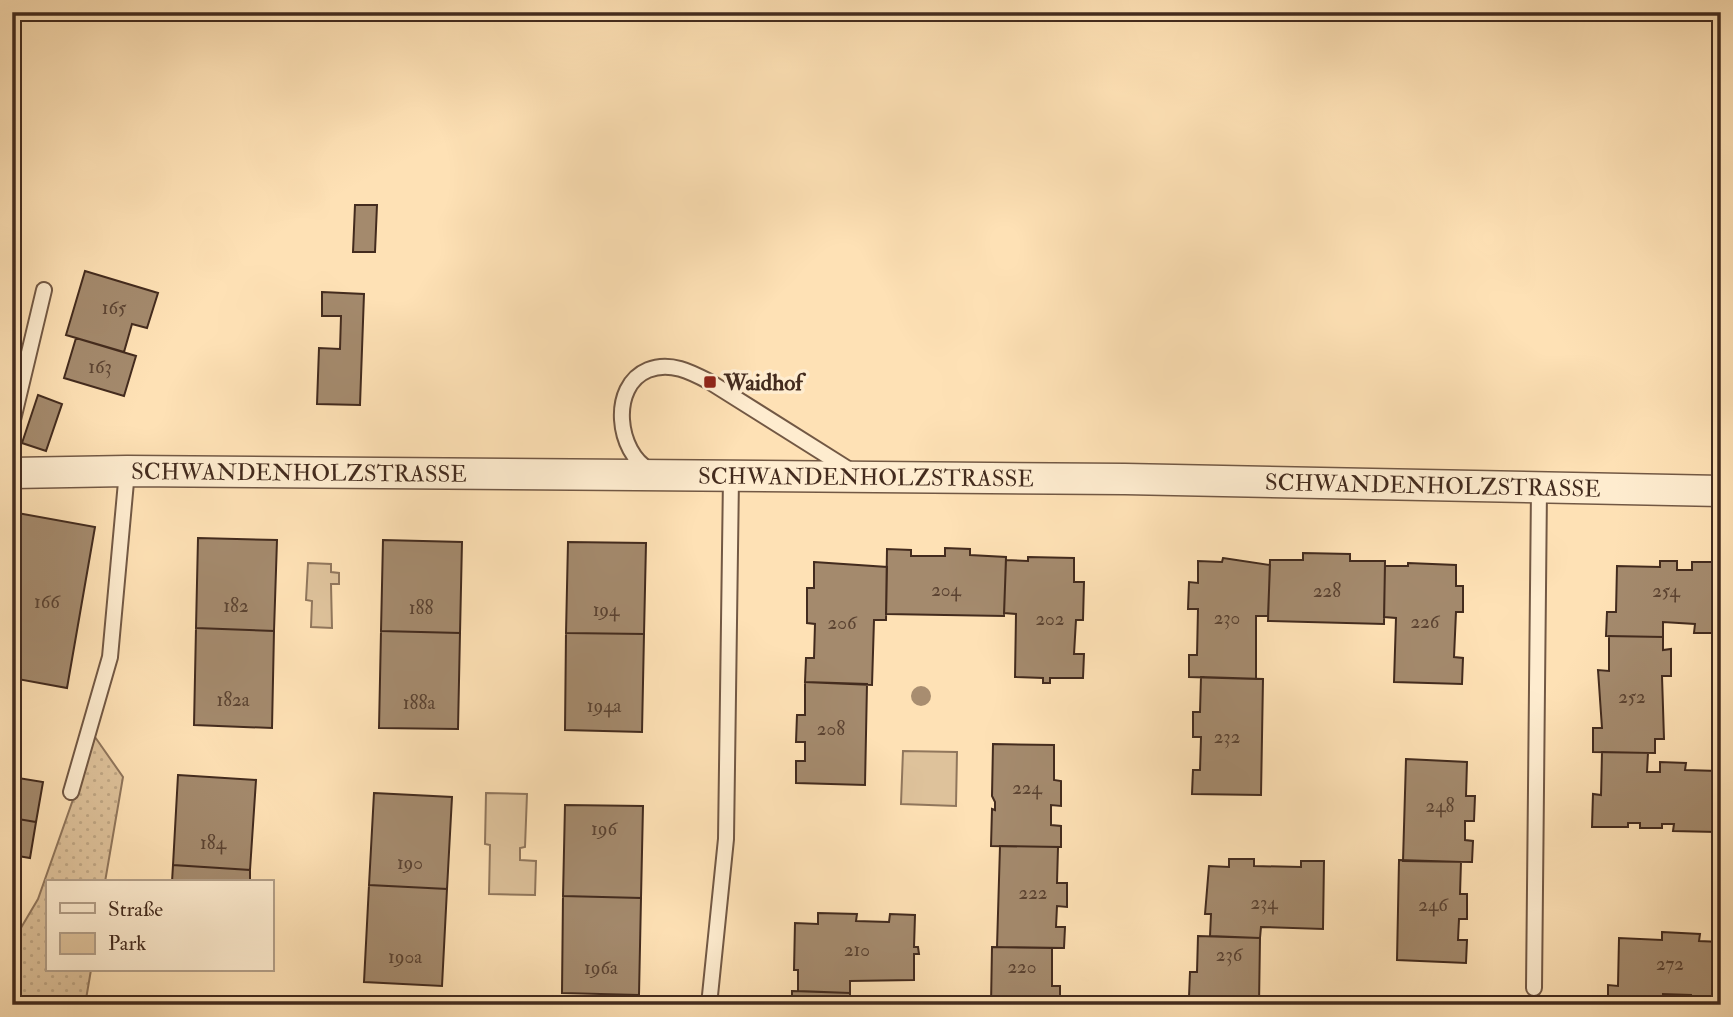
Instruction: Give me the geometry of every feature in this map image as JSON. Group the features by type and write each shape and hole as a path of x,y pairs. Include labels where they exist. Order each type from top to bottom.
{"street":[{"name":"SCHWANDENHOLZSTRASSE","path":"14,467 127,471 731,478 1125,479 1721,491"}],"lane":[{"path":"12,424 44,290"},
{"path":"664,477 646,468 633,456 625,442 622,423 627,393 636,379 648,370 668,367 687,370 710,382 865,479"},
{"path":"71,792 110,657 127,471"},
{"path":"709,1005 726,839 731,478"},
{"path":"1534,988 1539,489"}],"green space":[{"path":"308,563 331,564 331,572 339,573 339,584 331,584 332,628 311,627 312,601 306,600"},
{"path":"95,737 123,777 105,880 46,880 46,972 91,972 85,1005 12,1005 12,943 38,899"},
{"path":"903,751 957,752 956,806 901,804"},
{"path":"486,793 527,794 525,847 520,848 520,860 536,861 535,895 489,894 490,845 485,844"}],"building":[{"path":"355,205 377,205 375,252 353,252"},
{"path":"85,271 158,293 147,328 132,324 124,352 66,335"},
{"path":"322,292 364,294 360,405 317,404 319,348 340,349 341,316 322,316"},
{"path":"76,338 136,356 124,396 64,378"},
{"path":"38,395 62,404 46,451 22,443"},
{"path":"12,512 95,527 67,688 12,678"},
{"path":"198,538 277,540 274,631 196,628"},
{"path":"383,540 462,542 460,633 381,631"},
{"path":"568,542 646,543 644,634 566,633"},
{"path":"945,548 970,549 970,555 1006,557 1004,616 886,614 887,549 911,550 911,556 945,556"},
{"path":"1303,553 1350,554 1350,561 1385,561 1384,624 1268,621 1270,560 1303,560"},
{"path":"1028,557 1074,558 1074,582 1084,582 1083,620 1076,620 1074,654 1084,654 1083,678 1050,678 1050,683 1043,683 1043,678 1015,677 1016,614 1004,613 1006,560 1028,561"},
{"path":"1223,558 1270,565 1268,616 1256,616 1256,679 1189,677 1189,655 1197,655 1198,609 1188,609 1189,582 1198,583 1198,561 1222,562"},
{"path":"1660,561 1677,561 1677,570 1692,570 1692,562 1716,562 1714,633 1694,633 1695,624 1663,622 1663,637 1606,636 1607,612 1616,612 1617,566 1660,567"},
{"path":"814,562 887,567 886,620 874,620 872,685 805,682 806,658 814,658 815,624 807,623 807,588 814,588"},
{"path":"1408,563 1456,565 1456,586 1463,586 1463,612 1456,612 1454,657 1463,658 1462,684 1394,682 1396,618 1384,617 1385,566 1408,566"},
{"path":"1716,566 1721,566 1721,628 1714,628"},
{"path":"196,628 274,631 272,728 194,725"},
{"path":"381,631 460,633 458,729 379,728"},
{"path":"566,633 644,634 642,732 565,730"},
{"path":"1609,636 1663,637 1663,650 1671,649 1671,676 1662,676 1664,739 1655,739 1655,753 1593,752 1593,728 1602,728 1598,670 1609,671"},
{"path":"1201,677 1263,679 1261,795 1192,794 1193,770 1200,770 1201,737 1193,737 1193,712 1200,712"},
{"path":"805,682 867,684 865,785 796,783 796,761 805,761 805,742 796,742 797,715 805,715"},
{"path":"993,744 1054,745 1054,780 1061,781 1061,806 1051,805 1051,825 1061,826 1061,847 991,846 992,809 995,810 992,796"},
{"path":"1602,752 1648,753 1647,772 1660,772 1660,762 1686,763 1685,770 1718,771 1716,832 1673,831 1674,824 1662,824 1662,828 1640,828 1640,823 1628,823 1628,827 1592,827 1593,794 1601,795"},
{"path":"1406,759 1467,762 1466,796 1475,796 1474,821 1465,821 1465,840 1473,841 1472,862 1403,861"},
{"path":"178,775 256,780 250,870 173,865"},
{"path":"12,777 43,782 36,822 12,818"},
{"path":"374,793 452,797 447,889 369,885"},
{"path":"565,805 643,806 641,898 563,896"},
{"path":"12,818 36,822 30,858 12,855"},
{"path":"1000,846 1058,847 1057,883 1067,883 1067,907 1057,906 1056,927 1065,927 1064,948 997,947"},
{"path":"1229,859 1254,859 1254,866 1301,867 1301,861 1324,861 1323,929 1261,927 1260,938 1210,936 1211,914 1205,914 1209,866 1229,867"},
{"path":"1399,860 1461,862 1460,894 1467,894 1467,919 1459,919 1458,940 1467,940 1466,963 1397,960"},
{"path":"173,865 250,870 250,880 172,880"},
{"path":"369,885 447,889 442,986 364,982"},
{"path":"563,896 641,898 639,995 562,993"},
{"path":"818,913 857,914 856,921 889,922 890,914 915,915 914,947 918,947 919,954 914,954 914,980 850,981 850,993 798,991 798,970 794,970 795,923 818,924"},
{"path":"1662,932 1700,934 1699,941 1721,942 1721,1005 1691,1004 1691,995 1663,994 1663,1005 1608,1005 1608,985 1618,986 1619,938 1662,940"},
{"path":"1198,936 1260,938 1259,1005 1198,1005 1198,997 1189,997 1190,972 1197,972"},
{"path":"992,947 1052,948 1052,986 1060,986 1060,1005 991,1005"},
{"path":"792,991 850,993 850,1005 792,1005"}],"place":[{"name":"Waidhof","path":"710,382"}]}
